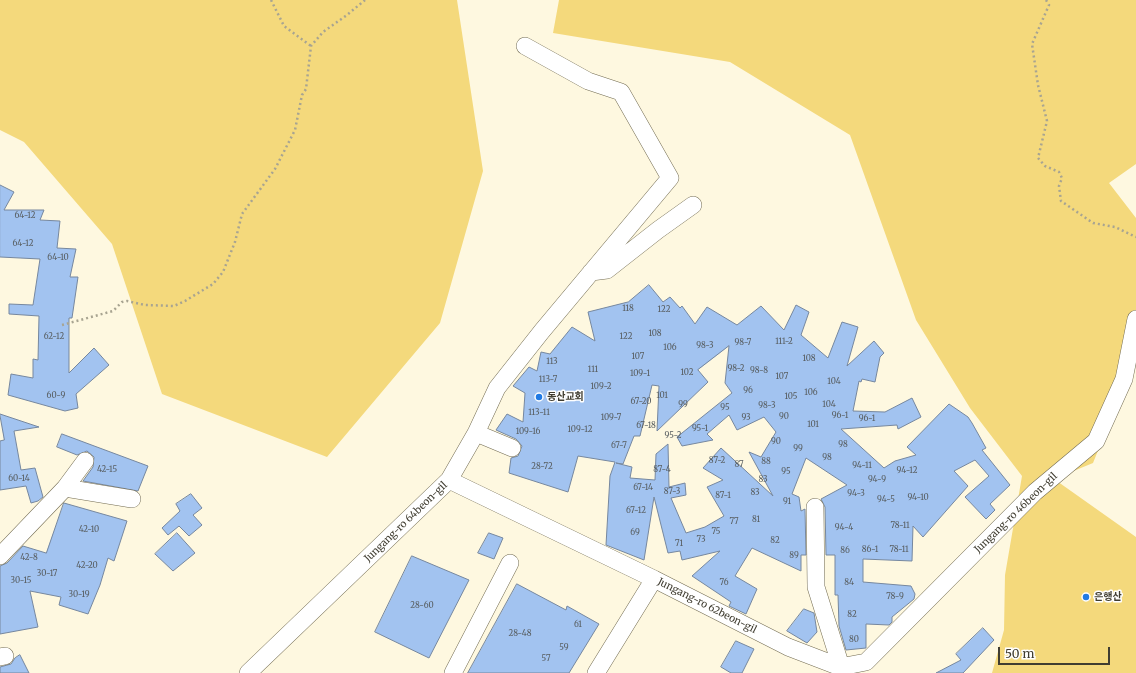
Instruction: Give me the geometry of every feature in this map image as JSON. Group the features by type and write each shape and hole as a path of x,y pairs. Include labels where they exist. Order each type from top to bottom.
{"street":[{"name":"Jungang-ro 64beon-gil","path":"254,672 449,480 476,433 498,388 591,272 670,178 621,92 588,81 525,46"},
{"path":"591,272 607,270 693,205"},
{"name":"Jungang-ro 46beon-gil","path":"842,670 866,662 1034,492 1096,441 1124,379 1136,319"},
{"path":"476,433 512,448"},
{"path":"0,556 65,488 85,461"},
{"path":"449,480 654,579"},
{"path":"65,488 132,499"},
{"path":"815,507 816,587 842,670"},
{"path":"453,673 510,563"},
{"name":"Jungang-ro 62beon-gil","path":"596,673 654,579 788,647 842,670"}],"path":[{"path":"271,0 284,26 303,38 311,46"},
{"path":"62,325 113,311 122,302 127,301 145,305 174,306 213,284 223,272 232,249 242,214 275,169 295,130 302,95 306,89 311,46 323,32 365,0"},
{"path":"1046,0 1049,5 1032,44 1038,85 1047,121 1038,158 1045,166 1060,172 1062,178 1059,186 1061,201 1093,224 1115,227 1136,237"}],"shaded area":[{"path":"0,0 457,0 483,171 440,323 327,457 162,394 112,244 24,142 0,130"},
{"path":"559,0 1136,0 1136,164 1109,183 1136,218 1136,356 1093,463 1054,479 1136,537 1136,673 992,673 1004,630 1005,575 1022,476 970,408 916,320 850,135 730,62 553,33"}],"building":[{"path":"0,185 14,192 4,210 44,210 40,220 60,221 57,248 76,249 70,277 78,277 72,318 69,318 69,373 94,348 109,365 76,394 78,408 65,411 8,395 11,374 33,378 33,359 38,360 39,316 9,314 9,304 33,305 40,259 0,257"},
{"path":"649,285 663,302 670,297 680,308 682,306 695,324 707,307 737,325 761,306 784,330 796,305 809,312 801,335 828,358 842,322 858,327 847,366 874,341 884,353 880,357 875,382 862,379 861,382 859,381 853,411 885,412 912,398 921,417 898,429 897,425 841,429 884,468 895,461 916,455 907,447 949,404 968,417 986,448 982,450 1010,485 990,504 995,510 986,519 965,497 989,476 975,460 954,471 968,486 923,537 913,526 912,561 863,559 863,582 911,586 915,594 914,599 892,617 892,622 889,625 866,624 866,648 846,650 839,626 838,595 835,595 835,555 826,555 825,507 821,499 847,485 806,458 792,494 799,497 801,511 805,509 806,555 801,555 801,571 752,548 735,576 757,589 746,614 729,606 731,602 692,576 720,551 682,560 680,551 668,553 654,497 644,560 606,545 610,476 615,462 578,456 568,492 509,473 511,458 518,456 522,446 516,439 496,430 507,414 523,422 525,393 513,386 529,367 537,371 541,352 550,354 572,327 595,341 588,312 628,302","holes":["729,346 725,383 732,393 677,437 682,446 713,440 707,434 729,415 737,430 764,417 776,432 761,457 749,452 773,496 721,448 703,468 723,480 707,487 724,516 705,527 686,533 671,498 686,495 685,483 669,487 668,444 656,454 655,480 630,478 632,467 616,463 623,464 634,436 640,436 652,385 659,386 657,431 708,382 698,370"]},
{"path":"0,414 39,427 14,431 21,470 35,468 43,497 38,501 31,503 26,486 0,490 0,441 4,440"},
{"path":"62,434 148,466 138,491 83,481 93,467 94,457 87,451 77,455 57,447"},
{"path":"191,494 202,508 193,515 202,525 189,536 179,526 168,535 162,528 180,511 176,504"},
{"path":"64,503 127,521 114,561 108,558 100,585 88,614 59,605 61,597 30,591 38,627 0,634 0,566 7,563 23,546 46,553"},
{"path":"177,533 195,553 173,571 155,554"},
{"path":"489,533 503,538 494,559 478,553"},
{"path":"412,556 469,580 429,658 375,632"},
{"path":"517,584 566,610 567,606 599,624 569,673 468,673"},
{"path":"804,609 814,613 817,632 807,643 787,631"},
{"path":"983,628 994,640 963,673 936,673 961,660 956,654"},
{"path":"736,641 754,649 742,673 731,673 721,667"},
{"path":"20,655 29,673 0,673 0,667 11,664 15,658"}],"place":[{"name":"동산교회","path":"539,397"},
{"name":"은행산","path":"1086,597"}]}
